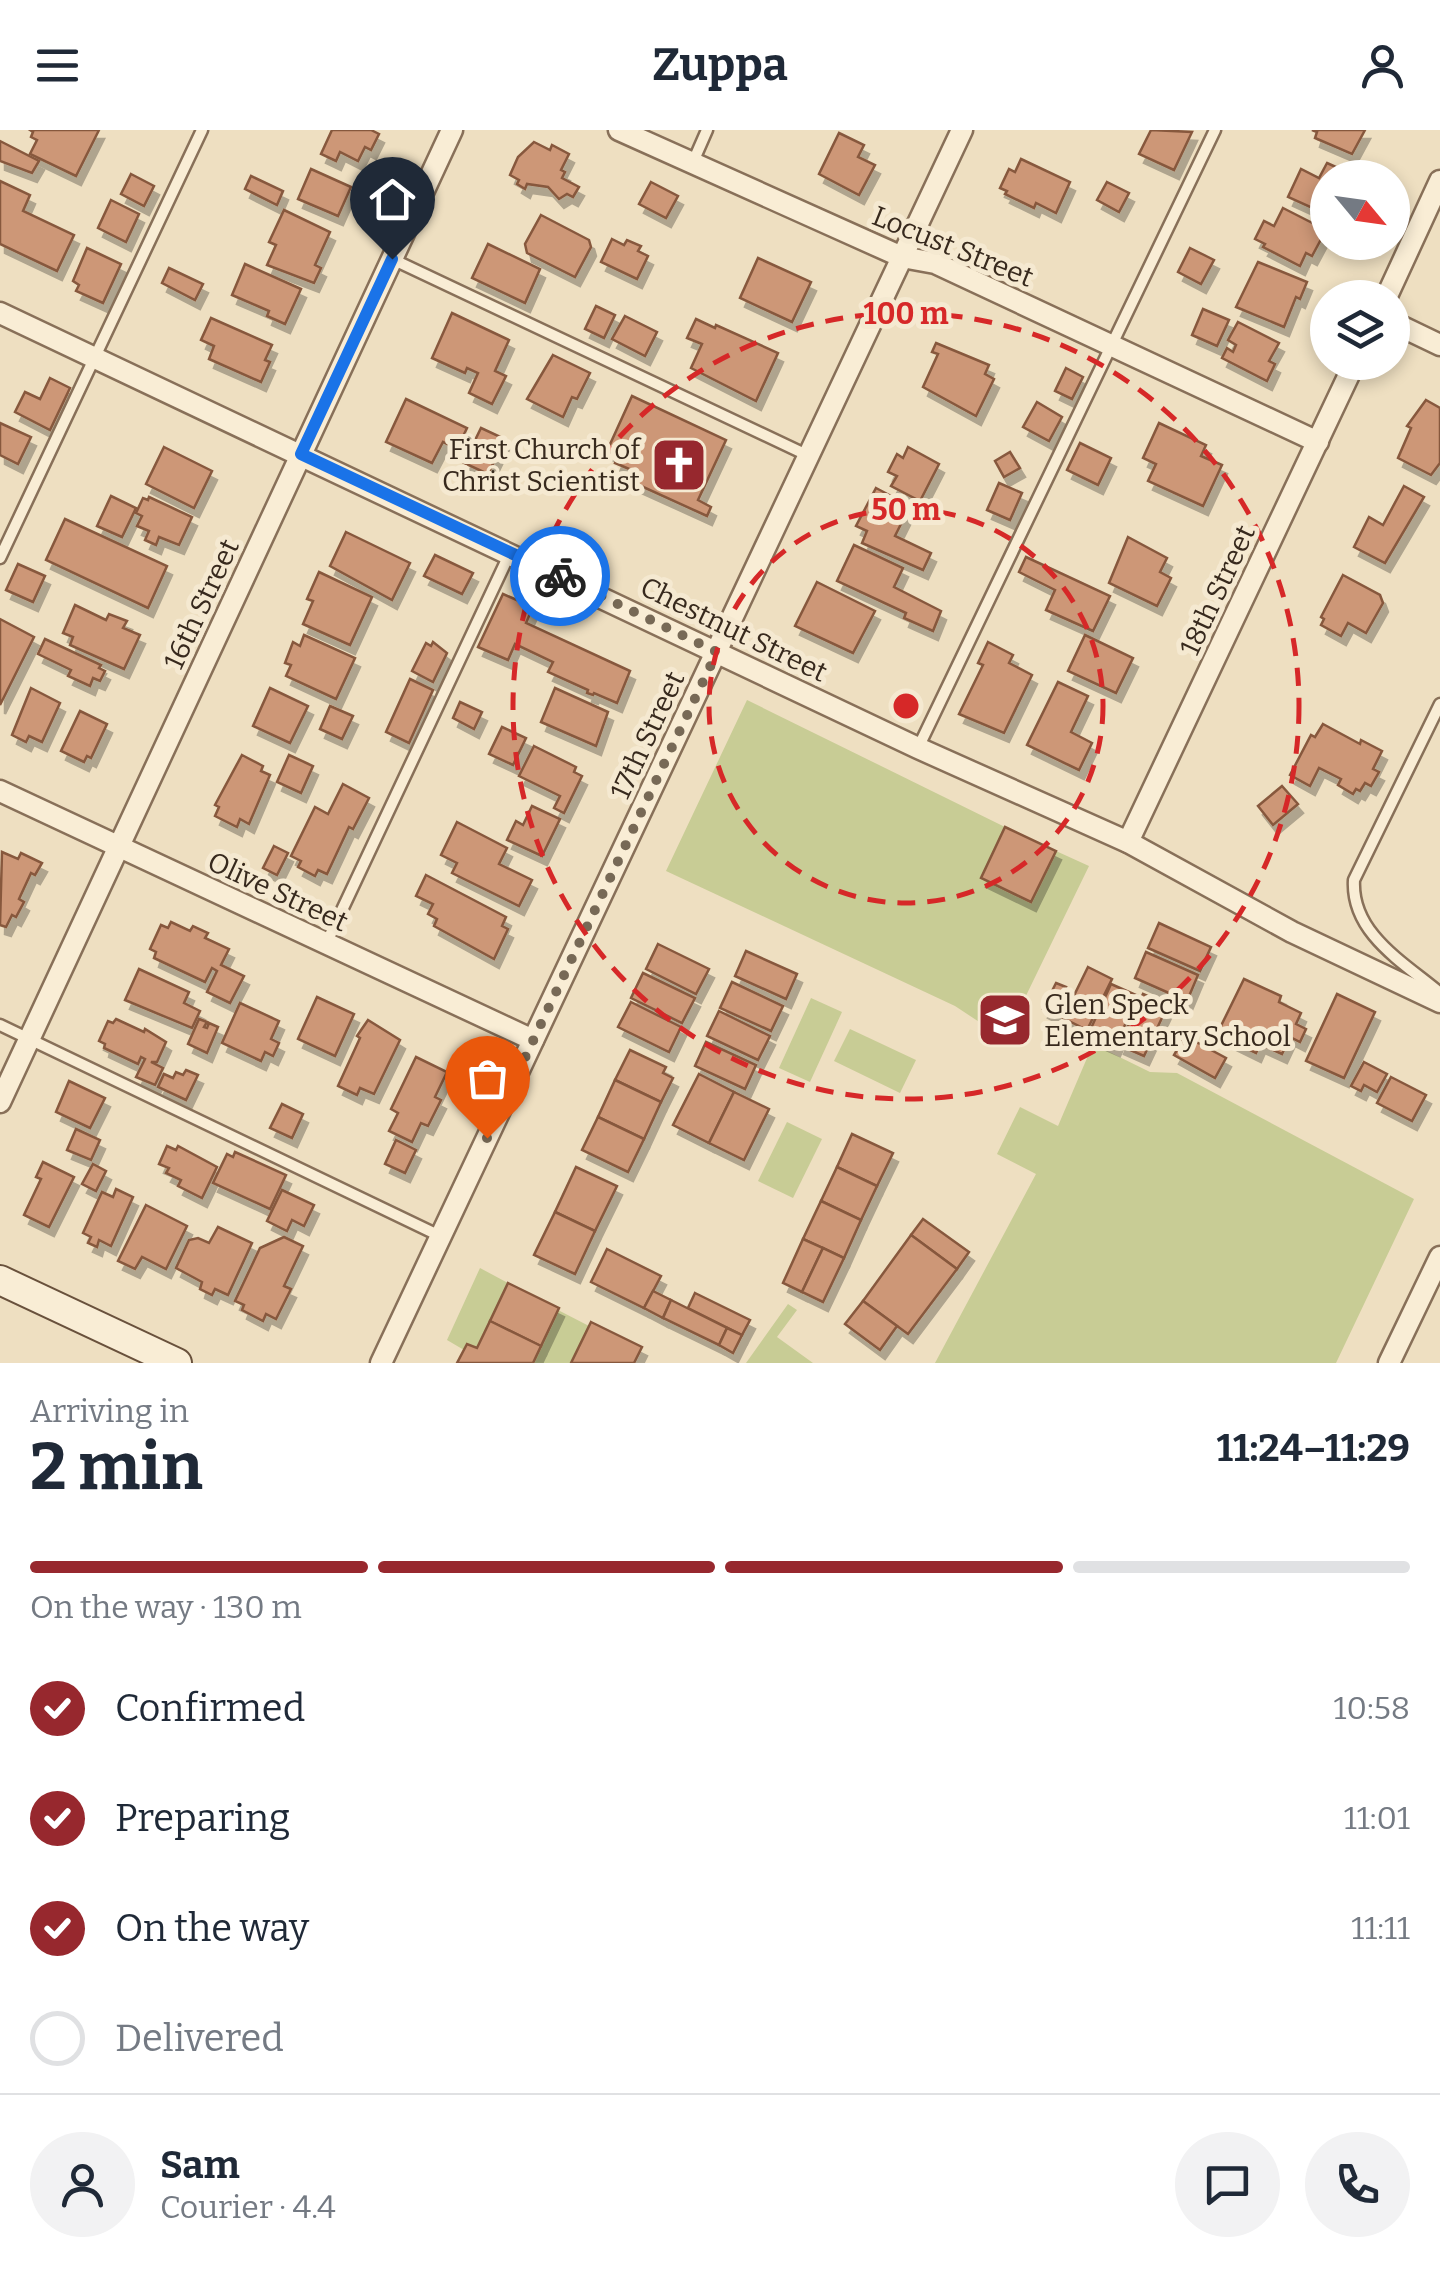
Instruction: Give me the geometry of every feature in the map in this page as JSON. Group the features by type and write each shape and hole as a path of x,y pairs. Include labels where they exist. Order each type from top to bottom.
{"street":[{"name":"16th Street","path":"0,1102 452,130"},
{"name":"Locust Street","path":"619,130 902,257 935,263 1318,442"},
{"name":"17th Street","path":"381,1363 962,130"},
{"path":"1394,280 1440,180"},
{"name":"Chestnut Street","path":"0,313 918,748 1128,842 1292,932 1440,1002"},
{"path":"1410,331 1440,346"},
{"name":"18th Street","path":"1128,842 1347,380"},
{"name":"Olive Street","path":"0,791 534,1040"},
{"path":"1388,1363 1440,1256"},
{"path":"0,1280 177,1363"}],"lane":[{"path":"0,558 202,130"},
{"path":"693,162 707,130"},
{"path":"918,748 1215,130"},
{"path":"392,259 809,456"},
{"path":"326,944 510,552"},
{"path":"1440,704 1354,880 1352,900 1375,939 1440,992"},
{"path":"0,1024 440,1236"}],"green space":[{"path":"747,700 1005,827 981,878 1031,902 1056,851 1089,866 1005,1039 955,1006 666,871"},
{"path":"811,998 842,1012 810,1082 779,1068"},
{"path":"850,1029 916,1060 900,1093 834,1061"},
{"path":"1093,1044 1150,1072 1177,1073 1414,1199 1336,1363 935,1363 1036,1174 997,1154 1020,1107 1058,1126"},
{"path":"787,1122 822,1139 793,1198 758,1181"},
{"path":"480,1268 508,1283 477,1348 467,1344 464,1350 447,1340"},
{"path":"788,1304 797,1310 777,1337 813,1363 746,1363"},
{"path":"558,1310 589,1326 571,1363 533,1363"}],"building":[{"path":"30,130 99,130 76,176 30,154 37,140 31,137"},
{"path":"332,130 371,130 379,134 371,150 365,147 358,161 340,152 336,161 321,154"},
{"path":"1151,130 1192,132 1174,170 1139,154"},
{"path":"1312,130 1365,130 1352,154 1315,138 1317,132"},
{"path":"839,133 864,145 858,157 875,165 859,195 819,174"},
{"path":"0,141 39,161 32,173 0,161"},
{"path":"534,142 569,154 561,170 565,172 562,178 579,187 573,197 567,194 559,199 548,187 527,184 525,189 510,175 518,157"},
{"path":"1021,159 1070,182 1056,213 1036,203 1034,208 1000,188 1009,169 1015,172"},
{"path":"311,169 351,187 338,216 298,199"},
{"path":"1301,169 1310,174 1310,207 1288,197"},
{"path":"131,174 154,186 144,206 121,194"},
{"path":"251,176 283,191 277,205 245,189"},
{"path":"0,181 30,195 23,211 74,235 57,271 0,244"},
{"path":"651,182 678,196 666,218 639,204"},
{"path":"1107,182 1129,193 1119,212 1097,200"},
{"path":"111,200 139,214 126,242 98,228"},
{"path":"1283,208 1310,222 1310,255 1306,253 1300,266 1255,239 1264,221 1274,226"},
{"path":"284,210 330,232 315,265 321,268 314,283 267,265 276,245 269,242"},
{"path":"541,215 589,240 591,247 575,277 527,253 525,244"},
{"path":"612,239 624,245 627,240 641,246 638,251 648,256 637,279 601,262"},
{"path":"488,244 540,269 525,303 472,278"},
{"path":"87,248 121,264 103,303 76,291 79,285 73,281"},
{"path":"1190,248 1214,260 1201,284 1178,272"},
{"path":"758,258 811,282 792,322 740,298"},
{"path":"1258,262 1307,282 1284,327 1236,307"},
{"path":"245,264 301,289 285,324 267,316 269,311 232,295"},
{"path":"169,268 203,284 195,300 162,283"},
{"path":"596,306 615,315 604,338 585,329"},
{"path":"1203,309 1229,320 1217,346 1192,335"},
{"path":"452,313 509,340 495,371 506,376 492,404 469,393 478,373 467,368 465,373 432,358"},
{"path":"625,316 657,332 645,356 612,339"},
{"path":"211,318 272,345 261,382 209,359 214,346 201,340"},
{"path":"696,319 778,353 756,401 691,368 702,344 687,338"},
{"path":"1238,322 1279,343 1269,361 1275,364 1267,381 1222,358 1227,348 1233,352 1236,345 1228,340"},
{"path":"936,343 989,365 985,374 994,379 976,416 923,387 938,354 932,352"},
{"path":"553,355 590,373 563,417 527,399"},
{"path":"1066,368 1083,377 1072,399 1055,391"},
{"path":"50,378 70,388 50,430 15,412 25,392 40,399"},
{"path":"632,396 726,440 698,500 711,507 707,516 630,481 634,471 615,463 618,456 607,451"},
{"path":"406,399 467,428 457,449 443,442 432,463 386,442"},
{"path":"1426,400 1440,408 1440,463 1431,475 1398,458 1411,428 1407,426"},
{"path":"1037,402 1062,417 1049,441 1023,427"},
{"path":"0,423 31,437 18,464 0,455"},
{"path":"1159,423 1206,445 1201,456 1222,465 1203,506 1148,481 1156,464 1143,458"},
{"path":"481,428 505,439 488,474 464,463"},
{"path":"1080,443 1111,458 1098,485 1067,470"},
{"path":"164,447 212,471 194,508 146,484"},
{"path":"908,447 939,464 920,501 891,486 897,476 888,472 897,454 903,458"},
{"path":"1010,452 1020,468 1004,477 995,461"},
{"path":"999,483 1022,493 1010,520 987,510"},
{"path":"1404,486 1424,497 1385,563 1354,547 1369,517 1383,525"},
{"path":"876,488 910,506 895,536 931,553 923,570 862,543 867,531 856,526"},
{"path":"111,496 136,508 122,537 97,526"},
{"path":"149,497 192,517 179,545 159,537 156,545 145,540 149,531 137,526 142,516 136,513 143,498"},
{"path":"65,519 167,566 148,608 46,560"},
{"path":"346,532 410,563 392,600 330,566"},
{"path":"1128,537 1167,558 1160,572 1171,578 1157,606 1109,583"},
{"path":"854,545 903,568 894,587 941,611 933,631 904,618 906,613 837,581"},
{"path":"435,555 473,573 462,594 424,576"},
{"path":"1026,557 1110,596 1093,631 1046,610 1055,590 1019,572"},
{"path":"18,564 45,576 33,602 6,590"},
{"path":"319,572 372,597 350,645 303,624 313,601 307,599"},
{"path":"1343,575 1380,595 1383,603 1366,633 1348,623 1341,636 1321,625 1321,617"},
{"path":"817,582 875,611 853,653 795,626"},
{"path":"503,594 533,607 526,623 630,671 617,703 587,693 588,690 548,672 553,662 515,644 508,660 478,647"},
{"path":"75,605 106,620 109,614 127,621 123,628 140,635 124,669 70,645 73,637 63,633"},
{"path":"0,619 34,637 0,705"},
{"path":"304,635 355,658 336,699 286,676 291,665 285,663 293,642 300,646"},
{"path":"1085,635 1133,658 1116,693 1068,671"},
{"path":"45,639 101,665 99,668 105,671 100,681 93,678 90,686 68,676 71,670 38,654"},
{"path":"433,642 447,653 433,682 412,671 426,643 431,646"},
{"path":"988,642 1013,655 1009,663 1032,675 1004,733 959,714 983,665 978,663"},
{"path":"410,679 433,690 409,743 386,732"},
{"path":"1058,682 1088,696 1071,732 1092,743 1079,770 1027,745"},
{"path":"31,688 60,703 42,742 29,736 26,742 12,735"},
{"path":"270,688 308,706 290,743 253,726"},
{"path":"555,688 608,712 596,746 541,722"},
{"path":"460,702 482,712 474,729 453,718"},
{"path":"330,706 353,716 342,739 320,729"},
{"path":"80,711 107,724 91,758 87,756 84,762 61,751"},
{"path":"1323,724 1382,751 1373,769 1379,772 1371,786 1365,783 1353,794 1338,785 1341,779 1319,768 1310,786 1290,775 1311,735 1315,737"},
{"path":"502,727 526,738 513,765 489,754"},
{"path":"534,746 576,767 574,772 582,776 564,813 554,808 560,796 519,776"},
{"path":"242,755 263,766 261,771 270,775 249,824 240,819 237,827 215,816 219,807 215,805"},
{"path":"289,755 313,766 301,793 277,782"},
{"path":"343,784 369,798 353,829 349,827 327,874 318,870 315,876 298,867 301,861 291,856 315,807 328,814"},
{"path":"1282,786 1298,804 1273,825 1258,806"},
{"path":"532,806 560,819 542,856 507,840 516,821 523,825"},
{"path":"457,822 507,848 499,864 532,880 519,906 452,873 457,863 441,855"},
{"path":"1005,827 1056,851 1031,902 981,878"},
{"path":"274,846 288,853 277,875 263,868"},
{"path":"2,852 18,859 21,853 42,863 35,875 31,873 19,899 24,902 6,927 0,925"},
{"path":"426,875 506,917 502,926 508,929 494,959 434,926 437,919 428,914 433,904 416,896"},
{"path":"171,922 190,931 193,926 208,933 205,938 229,949 221,965 244,976 230,1003 207,992 217,971 212,968 205,982 154,958 156,952 150,949 161,925 168,928"},
{"path":"1159,923 1211,947 1200,971 1148,948"},
{"path":"658,944 709,969 696,994 646,969"},
{"path":"746,951 797,974 786,999 735,976"},
{"path":"1146,952 1198,975 1187,1001 1135,978"},
{"path":"1088,967 1112,979 1087,1030 1063,1018"},
{"path":"139,969 189,992 184,1003 200,1011 192,1028 125,1000"},
{"path":"643,973 695,998 682,1023 631,998"},
{"path":"1244,979 1281,996 1279,1002 1301,1013 1296,1024 1306,1029 1300,1042 1290,1037 1282,1054 1260,1044 1256,1053 1217,1034"},
{"path":"732,982 783,1006 771,1031 720,1008"},
{"path":"1056,983 1066,987 1053,1014 1043,1009"},
{"path":"1111,984 1138,996 1115,1047 1088,1035"},
{"path":"1143,994 1168,1005 1144,1056 1119,1045"},
{"path":"1337,994 1375,1012 1344,1078 1306,1061"},
{"path":"317,997 354,1014 335,1056 298,1039"},
{"path":"631,1002 681,1027 669,1052 618,1027"},
{"path":"240,1003 279,1021 271,1039 279,1043 273,1056 265,1052 261,1061 222,1043"},
{"path":"719,1011 770,1036 758,1060 707,1036"},
{"path":"116,1019 144,1032 145,1029 166,1042 157,1062 151,1062 163,1068 155,1085 136,1077 145,1059 141,1057 138,1064 104,1048 105,1044 99,1041 108,1021 113,1023"},
{"path":"199,1019 207,1022 204,1027 209,1023 218,1027 207,1053 188,1044"},
{"path":"368,1020 400,1040 374,1094 360,1088 357,1095 338,1086 360,1038 357,1036"},
{"path":"1185,1036 1226,1058 1215,1078 1174,1055"},
{"path":"706,1042 756,1065 745,1089 695,1066"},
{"path":"630,1050 666,1067 663,1073 673,1078 661,1102 615,1080"},
{"path":"416,1057 447,1072 435,1097 441,1100 428,1126 421,1123 412,1142 389,1131 398,1113 391,1109"},
{"path":"1364,1062 1387,1074 1377,1092 1364,1085 1361,1091 1351,1086"},
{"path":"186,1070 198,1075 186,1100 158,1087 164,1074 173,1078 176,1072 183,1075"},
{"path":"699,1074 734,1092 709,1143 673,1125"},
{"path":"1391,1077 1426,1095 1412,1121 1377,1103"},
{"path":"615,1080 661,1102 644,1139 598,1117"},
{"path":"69,1081 105,1098 90,1128 56,1112"},
{"path":"734,1092 769,1109 744,1160 709,1143"},
{"path":"282,1104 303,1114 292,1138 270,1128"},
{"path":"598,1117 644,1139 628,1172 582,1150"},
{"path":"76,1129 100,1140 91,1160 67,1150"},
{"path":"852,1134 893,1153 877,1186 837,1167"},
{"path":"396,1140 416,1150 405,1173 385,1164"},
{"path":"167,1146 176,1150 178,1146 217,1167 202,1198 178,1186 181,1180 166,1173 169,1168 159,1164"},
{"path":"235,1152 286,1175 270,1209 213,1183 227,1154 233,1157"},
{"path":"43,1162 74,1177 49,1227 24,1215 41,1179 36,1177"},
{"path":"93,1164 106,1171 96,1191 82,1184"},
{"path":"576,1167 617,1186 595,1231 555,1212"},
{"path":"837,1167 877,1186 861,1220 821,1201"},
{"path":"116,1189 133,1197 111,1246 99,1240 97,1247 88,1243 91,1237 83,1233 102,1192 113,1197"},
{"path":"282,1190 314,1205 304,1226 292,1220 287,1231 267,1221"},
{"path":"821,1201 861,1220 844,1258 803,1239"},
{"path":"146,1205 187,1226 166,1269 142,1257 135,1269 118,1261"},
{"path":"555,1212 595,1231 575,1274 534,1255"},
{"path":"923,1219 969,1252 957,1269 911,1235"},
{"path":"218,1227 252,1243 228,1295 215,1289 212,1295 200,1289 202,1282 176,1268 189,1240 198,1238 209,1243"},
{"path":"911,1235 957,1269 908,1334 863,1301"},
{"path":"284,1237 303,1246 284,1286 291,1289 276,1319 266,1314 263,1321 242,1310 244,1305 235,1301 260,1248"},
{"path":"803,1239 823,1248 802,1292 783,1283"},
{"path":"823,1248 844,1258 823,1302 802,1292"},
{"path":"607,1249 661,1276 644,1308 591,1282"},
{"path":"508,1283 559,1308 541,1346 490,1321"},
{"path":"653,1291 671,1300 663,1318 644,1308"},
{"path":"695,1293 750,1320 742,1335 688,1308"},
{"path":"671,1300 727,1328 719,1345 663,1318"},
{"path":"863,1301 897,1326 880,1350 845,1324"},
{"path":"490,1321 541,1346 533,1363 457,1363 467,1344 477,1348"},
{"path":"591,1322 642,1347 634,1363 571,1363"},
{"path":"727,1328 742,1335 733,1353 719,1345"}],"way so far":[{"path":"487,1138 717,652 560,576"}],"place":[{"name":"First Church of Christ Scientist","path":"679,465"},
{"name":"Glen Speck Elementary School","path":"1005,1020"}],"route":[{"path":"392,259 301,454 560,576"}]}
